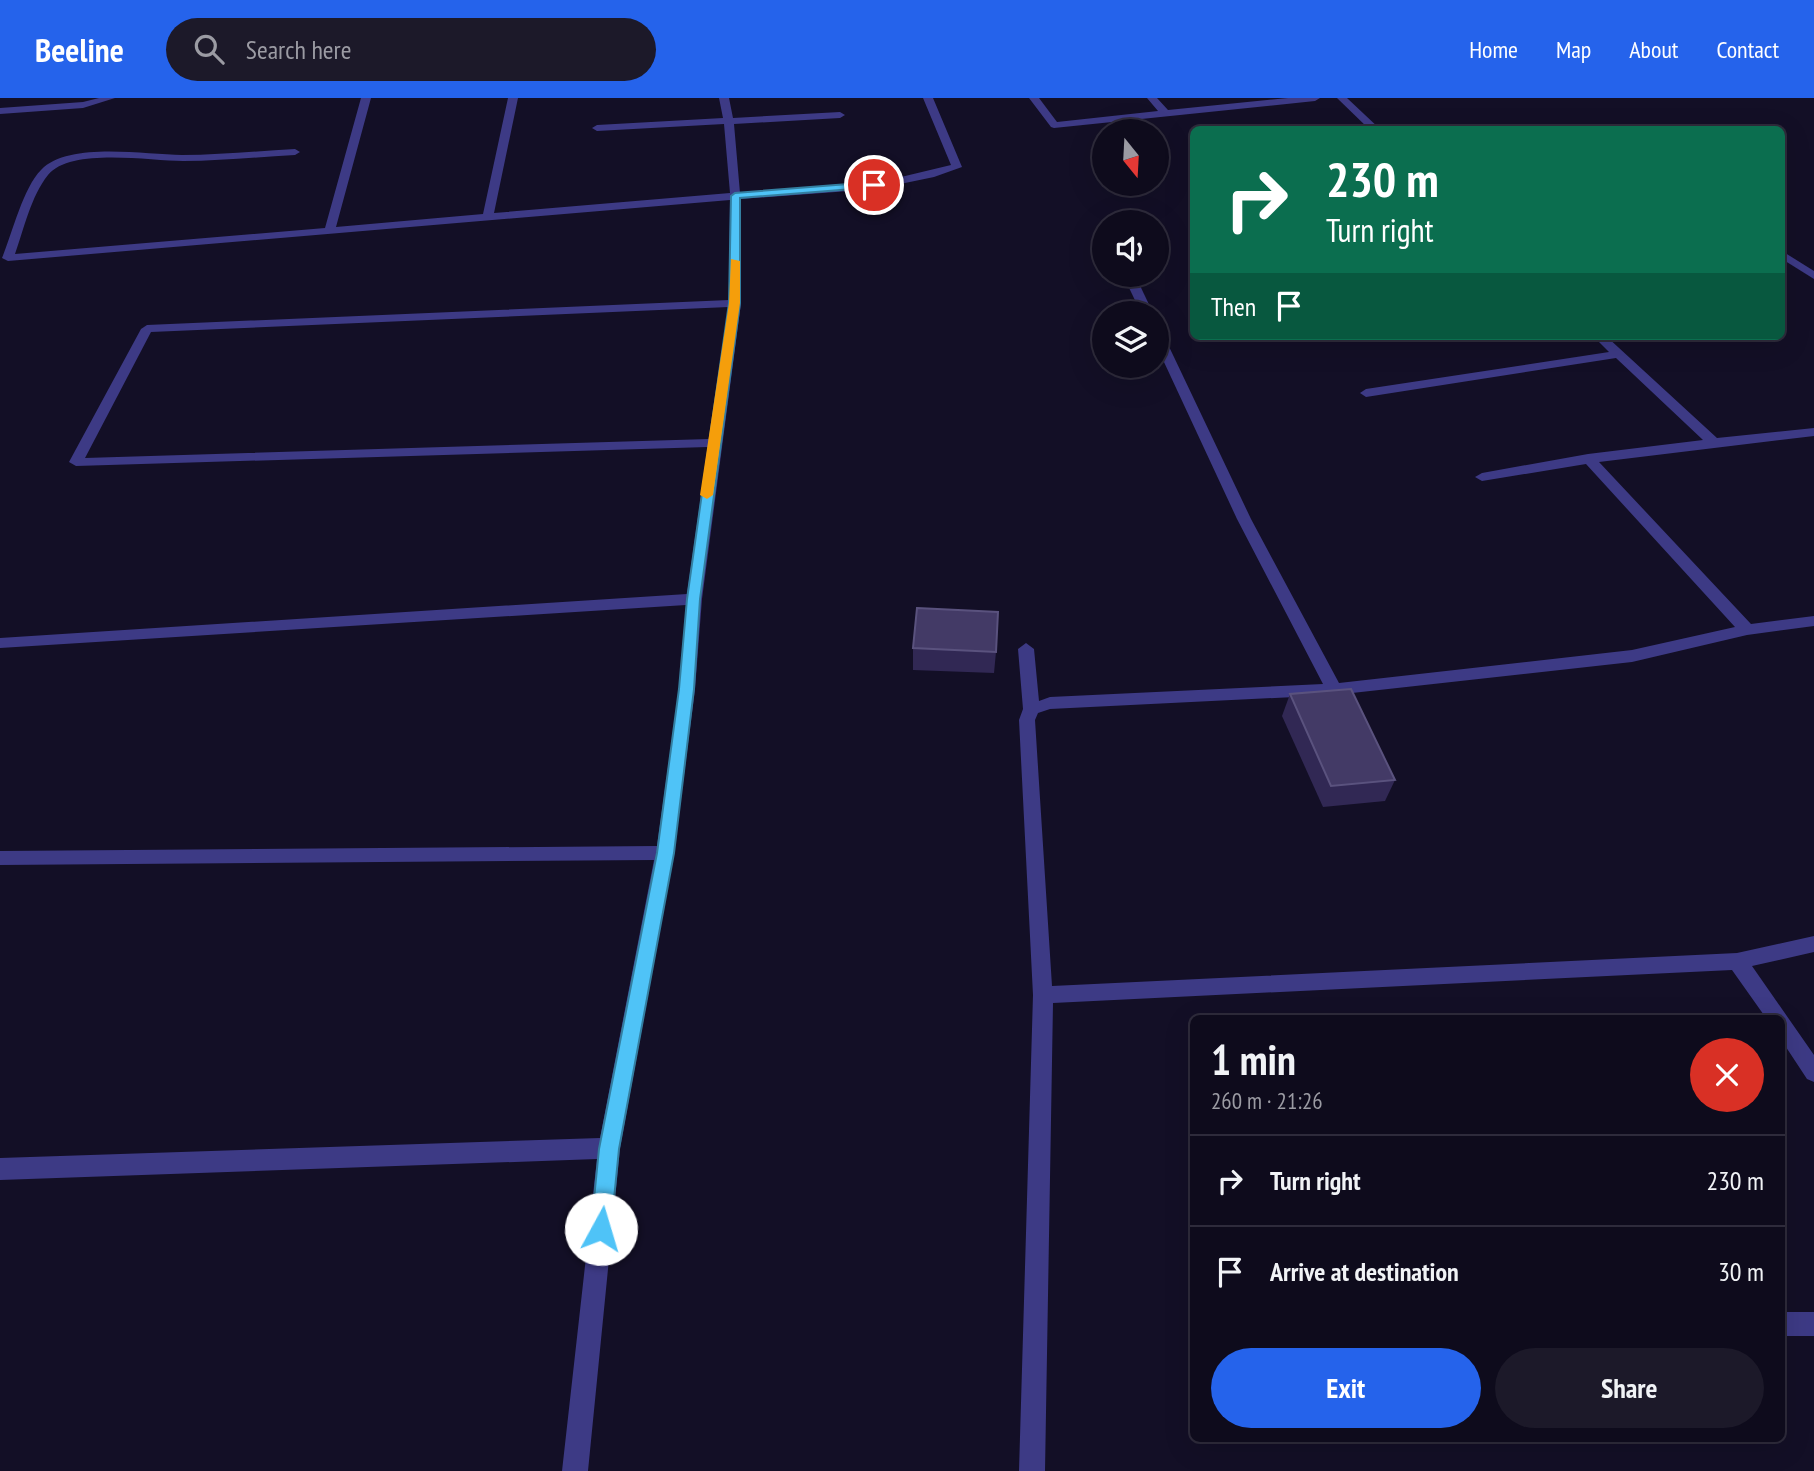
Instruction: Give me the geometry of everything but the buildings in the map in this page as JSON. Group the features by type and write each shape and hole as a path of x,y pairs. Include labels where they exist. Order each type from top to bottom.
{"street":[{"path":"0,111 83,105 110,98"},
{"path":"330,230 366,98"},
{"path":"488,218 513,98"},
{"path":"575,1471 609,1149 665,853 687,689 694,599 713,443 735,303 735,196 729,121 724,98"},
{"path":"295,152 183,158 100,155 65,160 45,172 34,189 8,258 855,188 914,178 957,166 928,98"},
{"path":"1034,98 1054,125 1315,98"},
{"path":"1152,98 1166,114"},
{"path":"1342,98 1372,126"},
{"path":"597,128 840,115"},
{"path":"1785,256 1814,276"},
{"path":"713,443 76,462 147,329 735,303"},
{"path":"1603,340 1712,441"},
{"path":"1366,393 1619,354"},
{"path":"1169,360 1244,519 1334,689"},
{"path":"1482,477 1588,458 1712,441 1814,432"},
{"path":"1588,458 1747,630"},
{"path":"0,643 694,599"},
{"path":"1031,709 1050,704 1334,689 1632,656 1747,630 1814,621"},
{"path":"1026,649 1031,709 1027,720 1043,995 1032,1471"},
{"path":"0,858 665,853"},
{"path":"1043,995 1737,961 1814,944"},
{"path":"1737,961 1775,1015"},
{"path":"1785,1029 1814,1072"},
{"path":"0,1169 609,1149"},
{"path":"1785,1324 1814,1324"}],"slow traffic":[{"path":"707,495 735,303 735,261"}],"route":[{"path":"601,1229 609,1149 665,853 687,689 694,599 713,443 735,303 735,196 874,185"}]}
